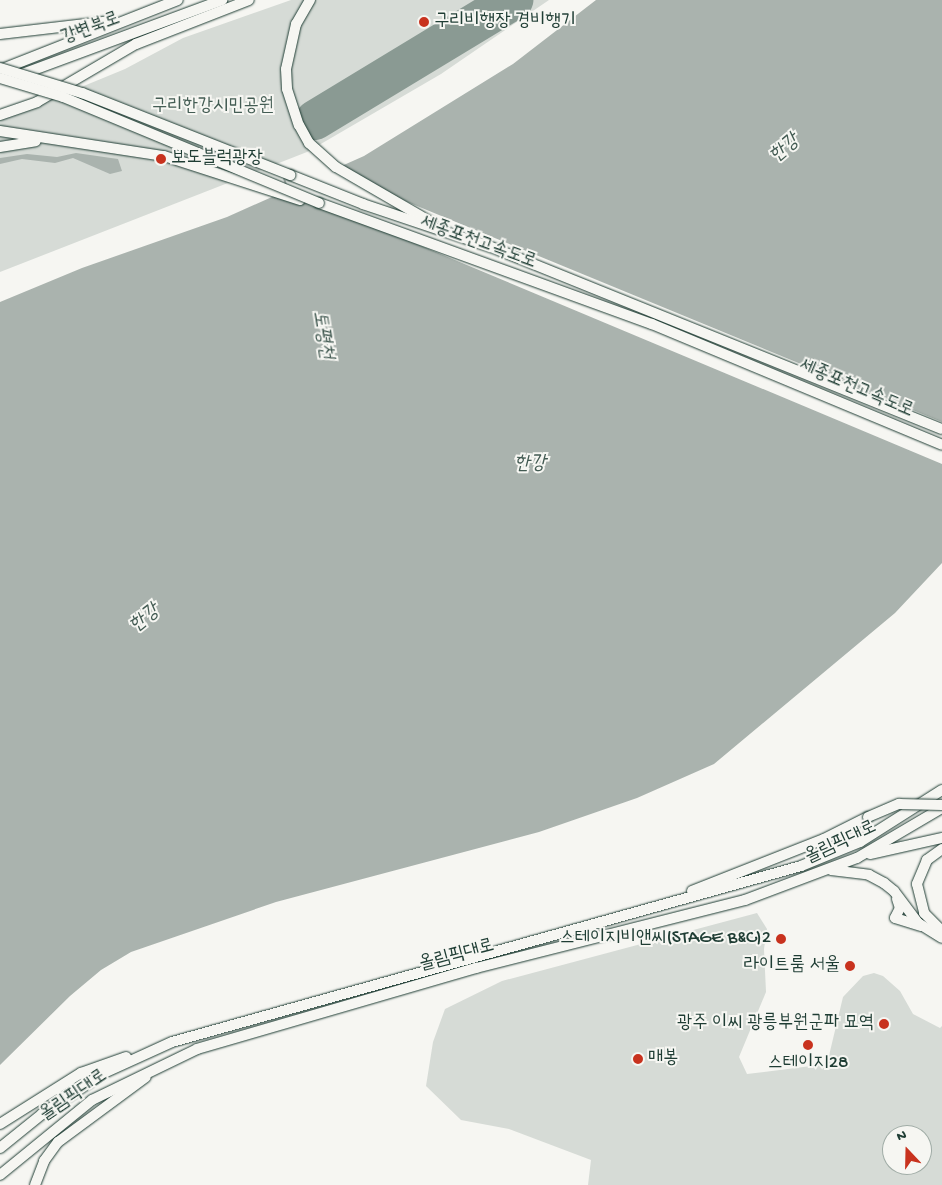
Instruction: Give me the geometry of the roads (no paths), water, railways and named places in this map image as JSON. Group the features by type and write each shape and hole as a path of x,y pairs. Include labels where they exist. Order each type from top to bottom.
{"highway":[{"name":"강변북로","path":"0,69 178,0"},
{"name":"강변북로","path":"0,82 222,0"},
{"path":"0,115 37,102 136,44 249,0"},
{"path":"310,0 296,24 286,69 292,108 309,143 355,180 452,233"},
{"path":"0,34 127,19"},
{"name":"세종포천고속도로","path":"0,69 82,93 363,204 452,233 942,428"},
{"name":"세종포천고속도로","path":"0,78 63,97 319,203 652,324 942,445"},
{"path":"0,131 164,156 264,187 448,251"},
{"path":"0,147 45,139"},
{"name":"올림픽대로","path":"0,1148 67,1097 143,1053 216,1027 659,904 744,884 860,842 942,790"},
{"path":"659,904 824,839 899,804 942,807"},
{"name":"올림픽대로","path":"0,1175 92,1100 165,1062 197,1049 467,971 738,903 830,870 857,858 942,807"},
{"path":"857,858 942,838"},
{"path":"942,850 924,865 917,884 924,913 942,931"},
{"path":"830,870 869,875 892,890 922,927"},
{"path":"892,890 900,908 895,918 922,927 942,938"},
{"path":"0,1124 81,1073 111,1060 143,1053"},
{"path":"35,1185 44,1161 58,1142 165,1062"}],"water":[{"name":"한강","path":"596,0 942,0 942,563 895,613 714,764 637,798 539,832 276,902 131,952 101,970 70,996 0,1065 0,302 82,268 227,217 364,156 513,64"},
{"path":"76,153 118,159 122,171 110,174 73,158 55,163 22,159 0,164 0,158 27,154 57,157"}],"waterway":[{"name":"토평천","path":"284,178 286,185"}],"place":[{"name":"구리비행장 경비행기","path":"424,22"},
{"name":"보도블럭광장","path":"161,159"},
{"name":"스테이지비앤씨(STAGE B&C)2","path":"781,939"},
{"name":"라이트룸 서울","path":"850,966"},
{"name":"광주 이씨 광릉부원군파 묘역","path":"884,1024"},
{"name":"스테이지28","path":"808,1045"},
{"name":"매봉","path":"638,1059"}],"park label":[{"name":"구리한강시민공원","path":"213,107"}]}
